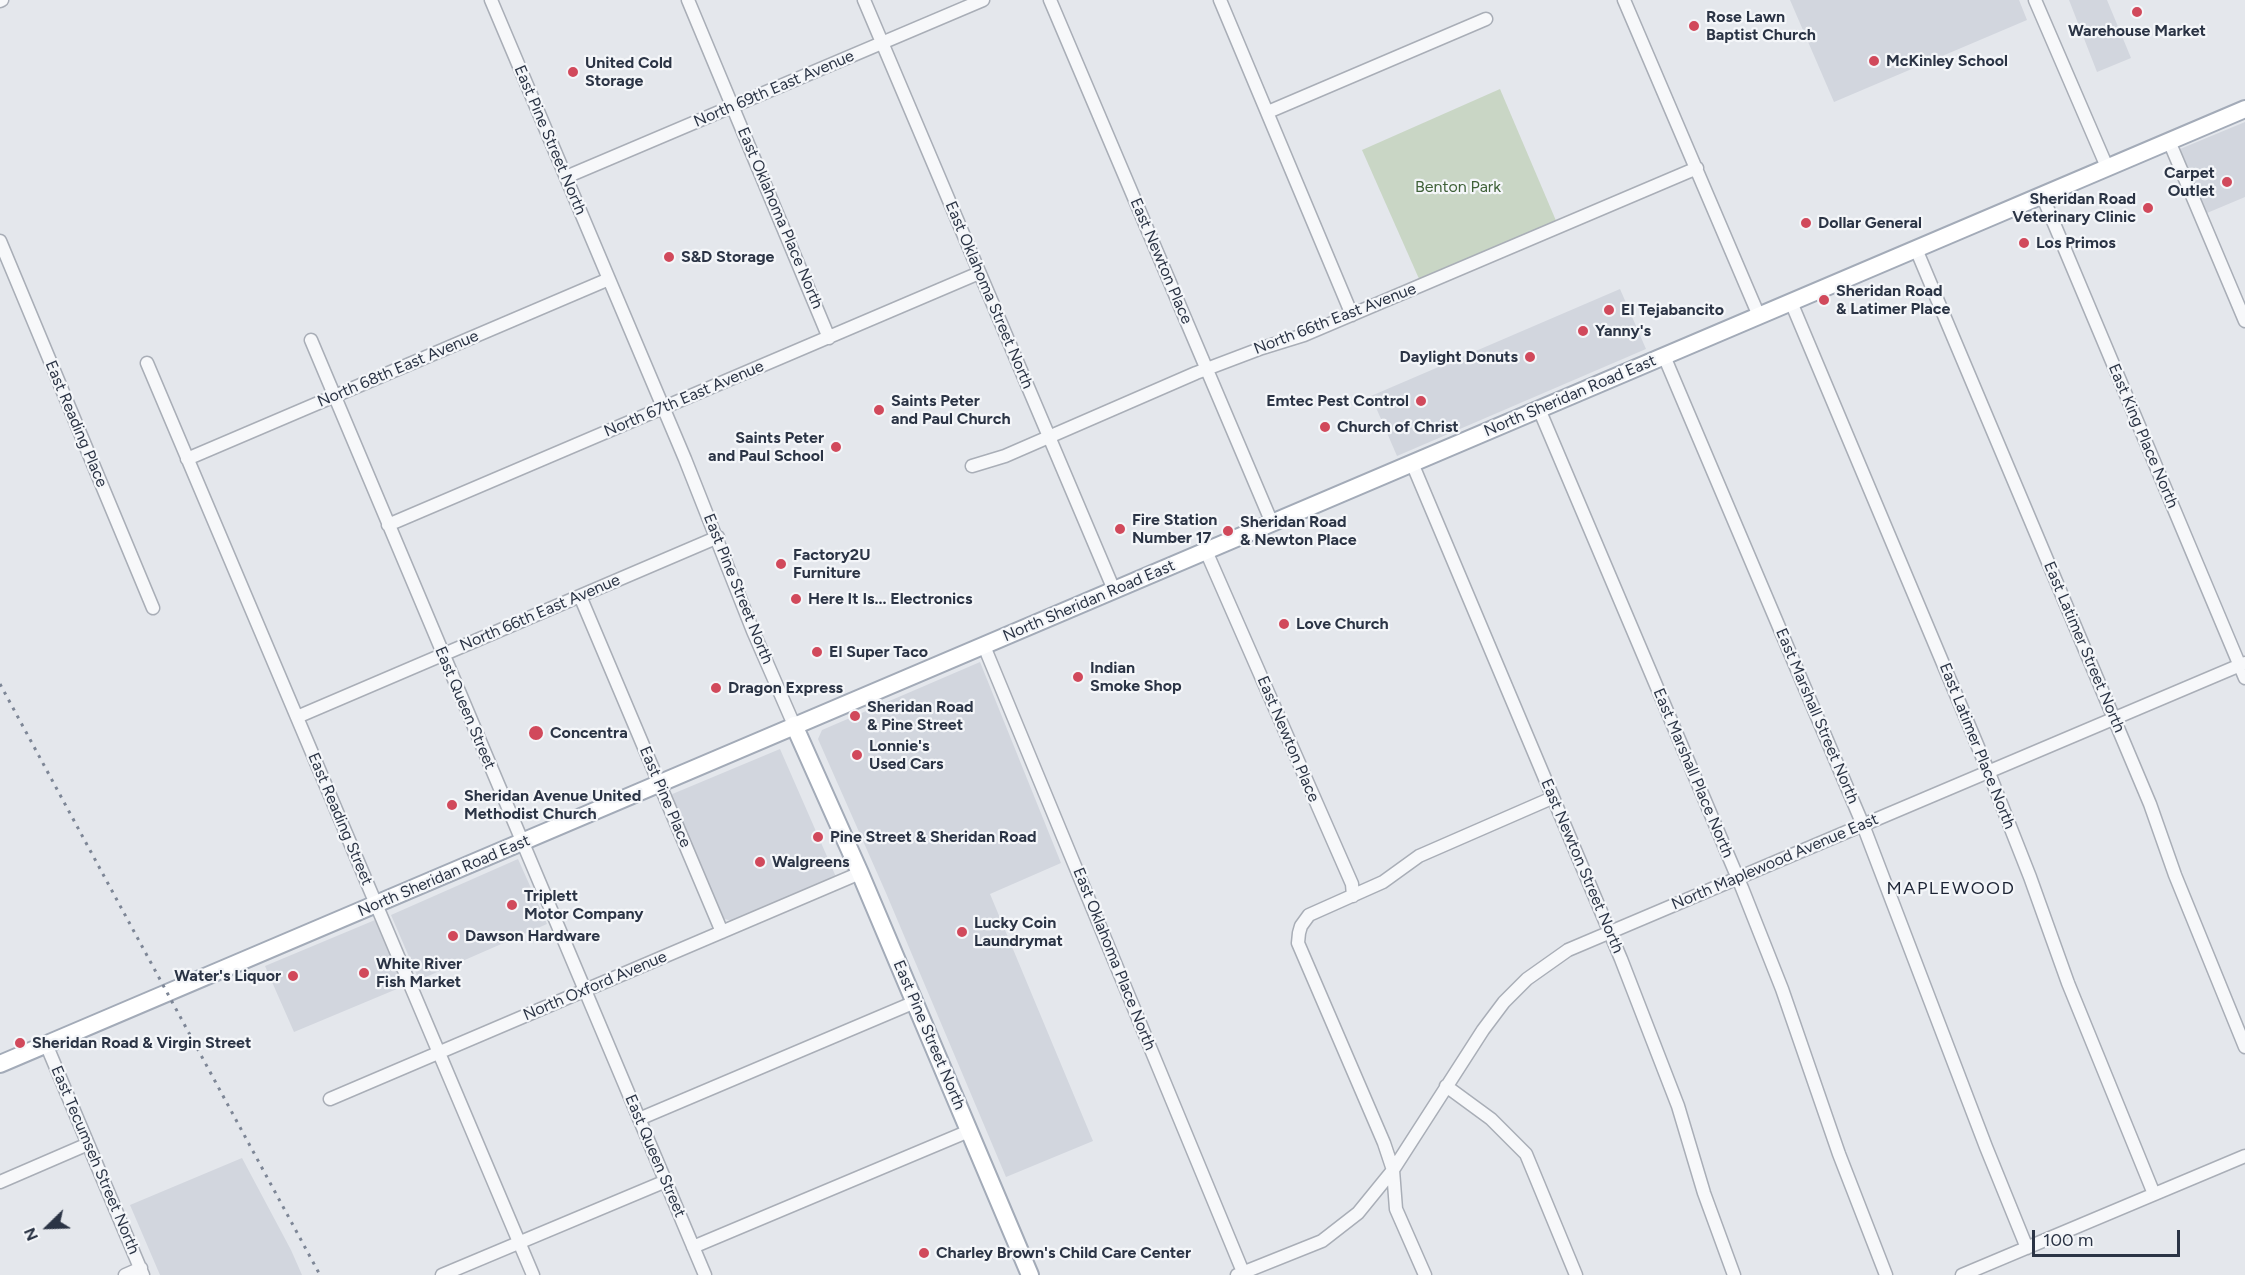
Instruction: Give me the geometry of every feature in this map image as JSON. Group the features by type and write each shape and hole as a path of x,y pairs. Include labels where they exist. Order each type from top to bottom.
{"main road":[{"name":"North Sheridan Road East","path":"0,1064 2245,109"},
{"name":"East Pine Street North","path":"794,725 860,873 1030,1275"}],"street":[{"name":"East Pine Street North","path":"491,0 718,537 753,631 794,725"},
{"name":"East Oklahoma Place North","path":"688,0 830,338"},
{"name":"East Oklahoma Street North","path":"864,0 1114,590"},
{"name":"North 69th East Avenue","path":"566,177 982,0"},
{"name":"East Newton Place","path":"1050,0 1272,523"},
{"path":"1220,0 1352,315"},
{"path":"1624,0 1759,316"},
{"path":"2035,0 2107,168"},
{"path":"1268,112 1486,19"},
{"path":"2169,141 2240,296 2245,321"},
{"name":"North 66th East Avenue","path":"972,466 1005,456 1262,348 1304,335 1697,168"},
{"name":"East King Place North","path":"2042,195 2242,664 2245,678"},
{"name":"East Reading Place","path":"0,241 153,608"},
{"name":"East Latimer Street North","path":"1916,249 2150,804 2175,875 2245,1047"},
{"name":"North 67th East Avenue","path":"388,525 980,273"},
{"name":"North 68th East Avenue","path":"187,459 609,279"},
{"name":"East Latimer Place North","path":"1791,302 1989,773 2068,983 2154,1194"},
{"name":"East Queen Street","path":"312,340 705,1275"},
{"name":"East Marshall Street North","path":"1664,356 1863,825 2027,1248"},
{"name":"East Reading Street","path":"147,363 534,1275"},
{"name":"East Marshall Place North","path":"1539,410 1738,878 1782,989 1839,1154 1886,1275"},
{"name":"East Newton Street North","path":"1412,463 1610,931 1678,1106 1704,1193 1734,1275"},
{"name":"North 66th East Avenue","path":"297,717 718,537"},
{"name":"East Newton Place","path":"1206,551 1352,884 1353,896"},
{"name":"East Pine Place","path":"580,596 722,932"},
{"name":"East Oklahoma Place North","path":"984,646 1240,1274"},
{"name":"North Maplewood Avenue East","path":"1240,1274 1322,1241 1358,1213 1393,1170 1483,1030 1504,1002 1527,979 1568,950 2242,664"},
{"path":"1425,1275 1396,1209 1393,1170 1384,1143 1298,943 1301,926 1309,915 1383,882 1419,856 1552,798"},
{"name":"North Oxford Avenue","path":"330,1099 860,873"},
{"path":"639,1119 915,1002"},
{"name":"East Tecumseh Street North","path":"46,1044 142,1272"},
{"path":"1446,1086 1491,1119 1526,1154 1576,1275"},
{"path":"693,1247 969,1131"},
{"path":"0,1182 88,1144"},
{"path":"1962,1275 2245,1156"},
{"path":"442,1275 666,1181"},
{"path":"125,1275 142,1272"}],"shaded area":[{"name":"McKinley School","path":"1790,0 2019,0 2027,20 1834,102"},
{"path":"2069,0 2107,0 2131,58 2097,72"},
{"path":"2245,122 2245,197 2207,213 2180,149"},
{"path":"1620,289 1646,349 1397,456 1371,396"},
{"path":"980,662 1061,863 990,894 1093,1141 1006,1177 818,739 822,730"},
{"path":"780,749 836,877 733,921 724,919 720,915 670,795"},
{"path":"518,859 547,924 419,980 391,915"},
{"path":"375,920 404,986 294,1032 265,966"},
{"path":"242,1158 302,1275 160,1275 130,1205"}],"green space":[{"name":"Benton Park","path":"1500,89 1557,223 1420,281 1362,150"}],"railway":[{"path":"0,684 320,1275"}],"place":[{"name":"Warehouse Market","path":"2137,12"},
{"name":"Rose Lawn Baptist Church","path":"1694,26"},
{"name":"McKinley School","path":"1874,61"},
{"name":"United Cold Storage","path":"573,72"},
{"name":"Carpet Outlet","path":"2227,182"},
{"name":"Sheridan Road Veterinary Clinic","path":"2148,208"},
{"name":"Dollar General","path":"1806,223"},
{"name":"Los Primos","path":"2024,243"},
{"name":"S&D Storage","path":"669,257"},
{"name":"Sheridan Road & Latimer Place","path":"1824,300"},
{"name":"El Tejabancito","path":"1609,310"},
{"name":"Yanny's","path":"1583,331"},
{"name":"Daylight Donuts","path":"1530,357"},
{"name":"Emtec Pest Control","path":"1421,401"},
{"name":"Saints Peter and Paul Church","path":"879,410"},
{"name":"Church of Christ","path":"1325,427"},
{"name":"Saints Peter and Paul School","path":"836,447"},
{"name":"Fire Station Number 17","path":"1120,529"},
{"name":"Sheridan Road & Newton Place","path":"1228,531"},
{"name":"Factory2U Furniture","path":"781,564"},
{"name":"Here It Is... Electronics","path":"796,599"},
{"name":"Love Church","path":"1284,624"},
{"name":"El Super Taco","path":"817,652"},
{"name":"Indian Smoke Shop","path":"1078,677"},
{"name":"Dragon Express","path":"716,688"},
{"name":"Sheridan Road & Pine Street","path":"855,716"},
{"name":"Concentra","path":"536,733"},
{"name":"Lonnie's Used Cars","path":"857,755"},
{"name":"Sheridan Avenue United Methodist Church","path":"452,805"},
{"name":"Pine Street & Sheridan Road","path":"818,837"},
{"name":"Walgreens","path":"760,862"},
{"name":"Triplett Motor Company","path":"512,905"},
{"name":"Lucky Coin Laundrymat","path":"962,932"},
{"name":"Dawson Hardware","path":"453,936"},
{"name":"White River Fish Market","path":"364,973"},
{"name":"Water's Liquor","path":"293,976"},
{"name":"Sheridan Road & Virgin Street","path":"20,1043"},
{"name":"Charley Brown's Child Care Center","path":"924,1253"}],"district":[{"name":"MAPLEWOOD","path":"1951,889"}]}
